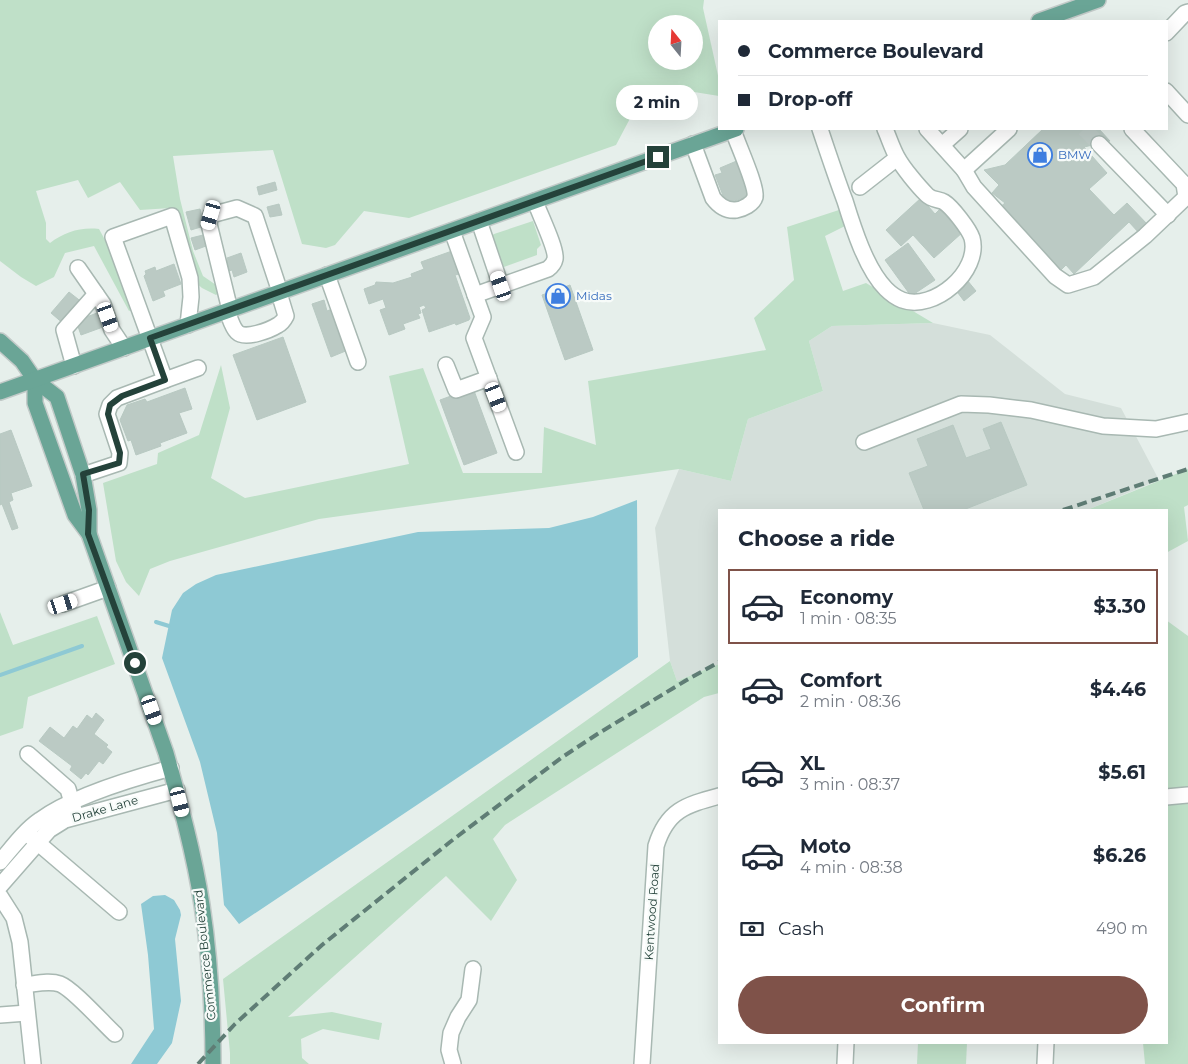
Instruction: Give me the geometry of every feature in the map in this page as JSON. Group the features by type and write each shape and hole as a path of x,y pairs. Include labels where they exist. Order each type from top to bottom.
{"main road":[{"path":"1041,20 1098,0"},
{"path":"0,392 732,130"},
{"path":"0,341 22,362 35,380"},
{"name":"Commerce Boulevard","path":"35,380 57,397 83,474 89,510 88,534"},
{"name":"Commerce Boulevard","path":"35,380 35,402 38,412 75,515 88,534 108,588 177,790 191,845 202,903 211,995 213,1064"}],"street":[{"path":"1168,31 1185,11"},
{"path":"1168,93 1188,115"},
{"path":"693,144 717,204 729,209 740,209 752,202 755,195 753,183 735,130"},
{"path":"820,130 858,239 871,268 886,288 901,300 914,302 926,300 938,296 957,281 967,268 973,253 972,240 969,229 945,202 929,197 897,158 885,130"},
{"path":"928,130 964,170 981,194 1055,276 1068,285 1094,277 1145,236 1186,197 1184,184 1133,130"},
{"path":"942,145 959,130"},
{"path":"964,170 1008,130"},
{"path":"1099,144 1168,215"},
{"path":"860,188 897,158"},
{"path":"475,295 548,269 555,261 556,256 553,246 535,201"},
{"path":"237,208 255,216 280,292 286,316 278,325 248,336 238,333 234,327 229,310 208,224 211,215 237,208"},
{"path":"165,380 114,237 172,216 190,278 188,325"},
{"path":"479,221 501,286"},
{"path":"452,231 483,317 474,338 516,452"},
{"path":"78,268 103,304 112,330 124,348"},
{"path":"327,275 358,362"},
{"path":"74,366 64,330 96,294"},
{"path":"446,365 456,390 489,378"},
{"path":"83,474 119,463 120,453 108,414 112,401 198,368"},
{"path":"864,442 961,404 989,404 1031,410 1103,426 1156,429 1188,422"},
{"path":"63,604 108,588"},
{"path":"28,754 68,789 76,816"},
{"name":"Drake Lane","path":"0,886 31,838 38,822 72,801 171,768"},
{"name":"Drake Lane","path":"0,862 31,838 76,816 177,790"},
{"name":"Kentwood Road","path":"642,1064 656,846 660,833 675,814 688,805 718,796"},
{"path":"1168,797 1188,796"},
{"path":"31,838 119,912"},
{"path":"0,896 17,926 33,1064"},
{"path":"453,1064 449,1050 451,1033 458,1017 469,1000 473,969"},
{"path":"24,985 48,982 60,984 72,992 115,1034"},
{"path":"0,1015 27,1012"},
{"path":"844,1064 846,1044"},
{"path":"1045,1064 1046,1044"}],"shaded area":[{"path":"933,323 990,335 1065,394 1121,408 1159,480 1089,509 718,509 718,664 677,681 670,661 655,528 679,469 731,481 748,419 823,391 809,341 832,326"}],"green space":[{"path":"0,0 704,0 703,8 718,76 718,96 688,91 669,120 644,92 616,145 409,218 364,211 335,245 326,248 302,244 273,150 173,156 180,199 193,251 203,276 219,287 220,292 216,295 202,288 194,281 171,208 140,210 120,182 88,198 78,180 36,191 46,223 46,239 50,243 73,231 99,229 121,269 135,308 129,311 94,246 65,253 54,277 36,286 0,261"},
{"path":"842,209 847,225 825,236 843,291 866,283 933,323 832,326 809,341 823,391 748,419 731,481 679,469 319,519 170,561 150,569 139,596 126,582 116,561 103,483 157,464 158,453 199,435 221,365 230,408 211,478 245,498 409,464 389,376 423,368 463,473 542,473 544,427 596,445 588,381 766,350 754,318 794,280 787,227"},
{"path":"533,221 541,245 537,249 537,255 504,267 490,237"},
{"path":"1188,469 1188,505 1184,507 1188,541 1168,552 1168,509 1089,509"},
{"path":"0,612 13,645 97,616 115,664 28,697 23,728 0,736"},
{"path":"1168,621 1188,636 1188,1064 1145,1064 1143,1044 1168,1044"},
{"path":"670,661 677,681 718,664 718,693 704,697 505,825 493,839 517,880 491,921 446,876 288,1017 332,1012 382,1023 379,1040 323,1029 301,1039 302,1058 309,1064 230,1064 223,979"},
{"path":"918,1044 967,1044 966,1064 917,1064"}],"water":[{"path":"637,500 638,657 239,924 224,905 217,833 200,762 162,658 172,610 183,593 196,584 216,575 418,532 549,528 593,517"},
{"path":"165,895 174,900 181,915 175,939 181,1001 172,1043 157,1064 131,1064 154,1029 148,955 141,904 153,896"}],"building":[{"path":"1042,130 1100,130 1110,141 1084,147 1107,173 1089,189 1114,215 1127,203 1148,225 1139,233 1129,222 1074,274 1066,265 1060,271 999,208 1005,203 992,193 999,185 984,170 1005,165"},
{"path":"739,160 749,189 746,197 731,202 724,198 715,175 722,173 720,168"},
{"path":"275,182 277,190 259,195 257,187"},
{"path":"921,198 935,214 941,208 963,232 934,258 913,235 901,246 886,230"},
{"path":"279,204 282,215 270,217 267,207"},
{"path":"200,209 204,226 191,230 186,212"},
{"path":"203,235 206,246 195,250 191,238"},
{"path":"908,243 935,280 911,296 885,260"},
{"path":"452,251 459,274 455,275 470,318 469,320 429,332 422,310 426,308 424,305 419,307 421,313 418,314 420,318 403,324 405,329 389,335 380,310 386,308 383,299 369,304 364,289 375,285 376,282 393,283 412,277 411,274 424,269 421,262"},
{"path":"241,253 247,272 234,277 232,270 229,271 226,261 228,260 227,258"},
{"path":"174,264 181,284 163,291 165,296 153,301 144,276 146,274 145,271 155,267 156,271"},
{"path":"967,280 976,291 964,301 955,289"},
{"path":"570,285 593,350 565,360 542,295"},
{"path":"69,292 83,303 65,325 51,313"},
{"path":"324,300 327,311 332,309 348,350 331,357 312,304"},
{"path":"97,313 103,327 81,335 76,321"},
{"path":"283,337 306,402 257,420 233,355"},
{"path":"185,388 192,409 179,413 187,433 160,443 161,446 136,455 131,440 128,441 120,420 127,405 145,399 147,402"},
{"path":"473,388 497,453 464,465 440,400"},
{"path":"1001,422 1027,485 966,509 924,509 909,473 928,466 917,439 953,425 966,458 991,449 983,429"},
{"path":"11,430 32,486 11,493 13,500 9,502 18,528 12,530 2,504 0,505 0,434"},
{"path":"96,713 104,720 94,734 108,745 106,747 112,752 103,764 99,761 88,775 86,773 81,779 70,770 72,766 39,741 50,727 64,738 73,726 77,729 87,715 92,719"}],"waterway":[{"path":"156,622 169,626"},
{"path":"0,675 82,646"}],"tunnel":[{"path":"1085,130 1099,144"}],"railway":[{"path":"1066,509 1188,469"},
{"path":"198,1064 235,1024 322,945 450,842 561,758 599,733 718,663"}],"place":[{"name":"BMW","path":"1040,155"},
{"name":"Midas","path":"558,296"}],"route":[{"path":"135,663 88,534 89,510 83,474 119,463 120,453 108,418 108,409 112,401 165,380 150,338 658,157"}]}
